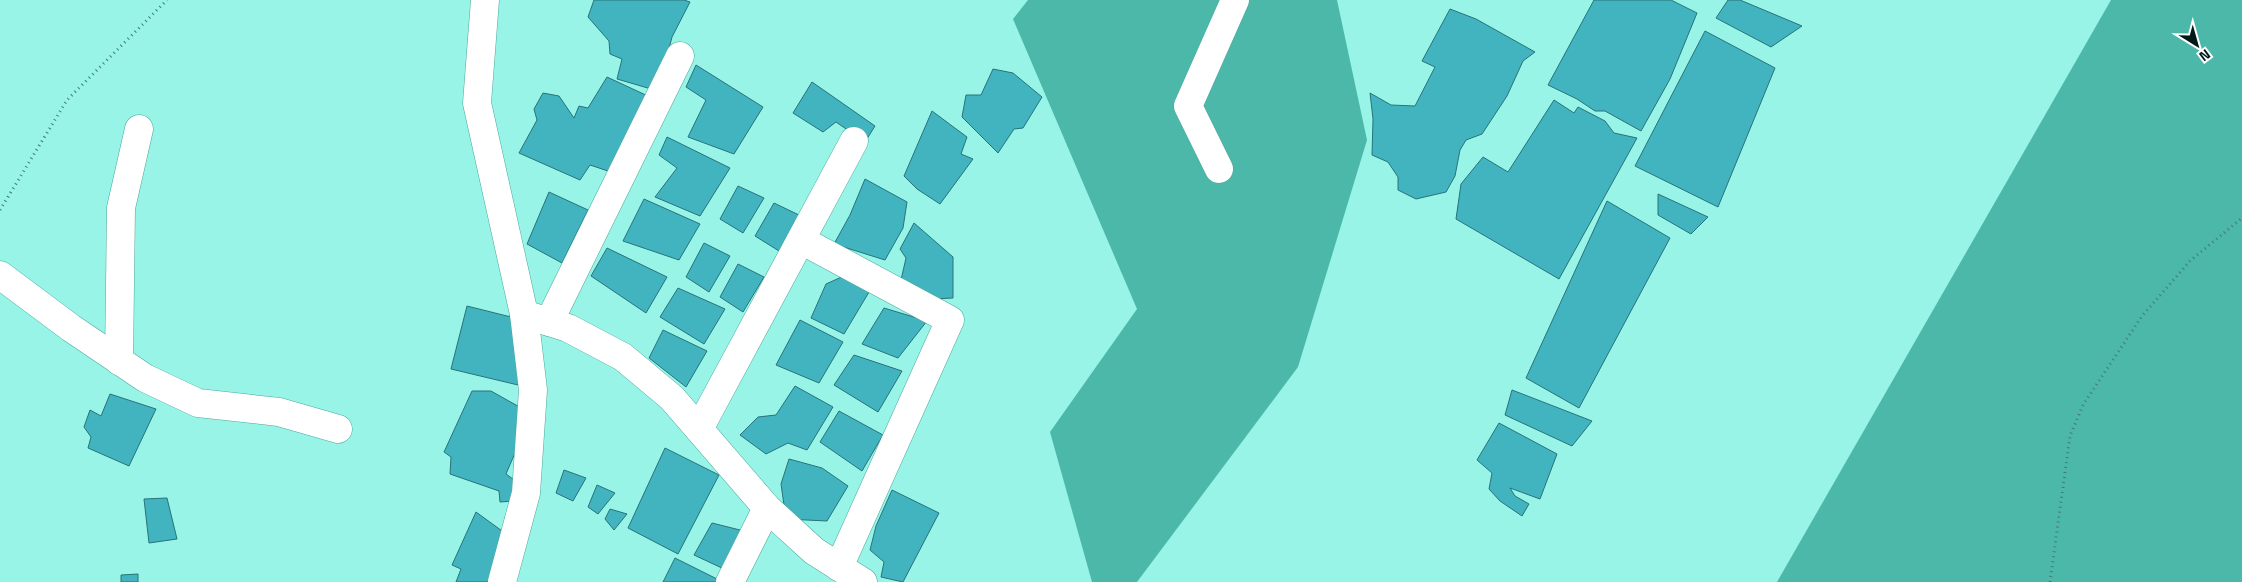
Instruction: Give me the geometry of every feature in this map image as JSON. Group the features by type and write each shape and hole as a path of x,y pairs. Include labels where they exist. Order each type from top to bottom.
{"street":[{"path":"485,0 477,103 536,318 526,493 502,582"},
{"path":"1218,169 1188,106 1235,0"},
{"path":"536,318 680,56"},
{"path":"119,360 121,208 139,129"},
{"path":"699,429 854,141"},
{"path":"536,318 568,328 623,357 672,398 767,508 814,551 855,578 950,320 801,240"},
{"path":"0,275 70,328 144,378 198,403 279,412 338,429"},
{"path":"730,582 767,508"}],"path":[{"path":"0,210 67,100 167,0"},
{"path":"2050,582 2070,436 2083,405 2142,316 2190,261 2242,218"}],"green space":[{"path":"1028,0 1337,0 1367,140 1298,367 1137,582 1092,582 1050,432 1137,309 1013,19"},
{"path":"2111,0 2242,0 2242,582 1777,582"}],"building":[{"path":"594,0 684,0 690,2 672,37 658,91 617,79 622,59 610,54 609,41 588,17"},
{"path":"1594,0 1671,0 1697,13 1670,79 1641,131 1605,111 1595,111 1577,99 1548,85"},
{"path":"1728,0 1740,0 1802,26 1771,47 1716,18"},
{"path":"1450,9 1476,19 1535,52 1523,61 1507,96 1482,134 1466,140 1460,150 1455,176 1446,192 1416,199 1398,190 1398,177 1388,162 1372,155 1373,119 1370,93 1391,105 1415,106 1435,67 1422,61"},
{"path":"1705,31 1775,68 1718,207 1635,166"},
{"path":"696,65 763,107 734,154 688,137 706,100 686,87"},
{"path":"993,69 1013,73 1042,97 1023,128 1014,129 998,153 962,117 966,95 981,95"},
{"path":"607,77 650,97 614,173 590,165 580,180 519,153 537,120 534,109 543,93 559,96 574,118 579,106 588,108"},
{"path":"812,82 875,126 865,142 836,122 823,132 793,113"},
{"path":"1554,100 1574,113 1578,107 1605,121 1614,133 1637,138 1559,279 1456,219 1461,184 1483,157 1508,172"},
{"path":"932,111 967,137 961,154 973,159 940,204 917,189 904,176"},
{"path":"667,137 730,168 700,216 655,197 677,168 659,155"},
{"path":"865,179 907,202 903,228 885,260 834,244 850,215"},
{"path":"738,186 764,198 743,233 720,219"},
{"path":"549,192 588,210 562,263 527,244"},
{"path":"1658,194 1708,217 1691,234 1658,215"},
{"path":"644,199 700,224 679,260 623,241"},
{"path":"1607,201 1670,238 1579,408 1526,378"},
{"path":"774,203 799,215 779,251 755,236"},
{"path":"914,223 953,257 953,298 933,299 901,280 906,258 900,249"},
{"path":"704,243 730,256 709,292 686,277"},
{"path":"607,248 667,277 646,313 591,276"},
{"path":"738,264 764,277 743,312 720,297"},
{"path":"846,275 872,287 844,334 811,318 826,284"},
{"path":"678,288 725,309 704,344 660,317"},
{"path":"467,306 519,319 525,372 518,385 451,369"},
{"path":"884,308 927,321 898,358 862,344"},
{"path":"800,320 843,342 819,383 776,365"},
{"path":"663,330 707,351 686,387 649,358"},
{"path":"854,355 902,371 878,412 834,385"},
{"path":"795,386 833,407 807,450 788,443 766,454 740,435 758,417 776,415"},
{"path":"1512,390 1592,421 1572,446 1505,415"},
{"path":"472,391 491,391 523,409 516,426 524,432 506,474 517,482 513,501 500,502 499,491 450,474 451,457 444,452"},
{"path":"110,394 156,409 129,466 88,448 91,437 84,427 90,410 101,416"},
{"path":"839,411 883,435 862,471 820,442"},
{"path":"1499,423 1557,454 1540,499 1510,488 1515,496 1529,504 1522,516 1500,501 1489,489 1492,473 1477,460"},
{"path":"665,448 719,475 678,554 628,528"},
{"path":"789,459 822,468 848,486 827,521 786,519 781,484"},
{"path":"564,470 586,478 573,501 556,493"},
{"path":"597,485 615,493 598,514 588,507"},
{"path":"892,490 939,513 903,582 881,577 884,562 870,550 876,526"},
{"path":"167,498 177,539 149,543 144,499"},
{"path":"610,509 627,514 614,530 605,519"},
{"path":"476,512 509,536 488,582 456,582 461,569 452,565"},
{"path":"712,523 744,531 724,569 694,555"},
{"path":"675,558 719,580 718,582 663,582"},
{"path":"138,574 138,582 121,582 121,575"}]}
